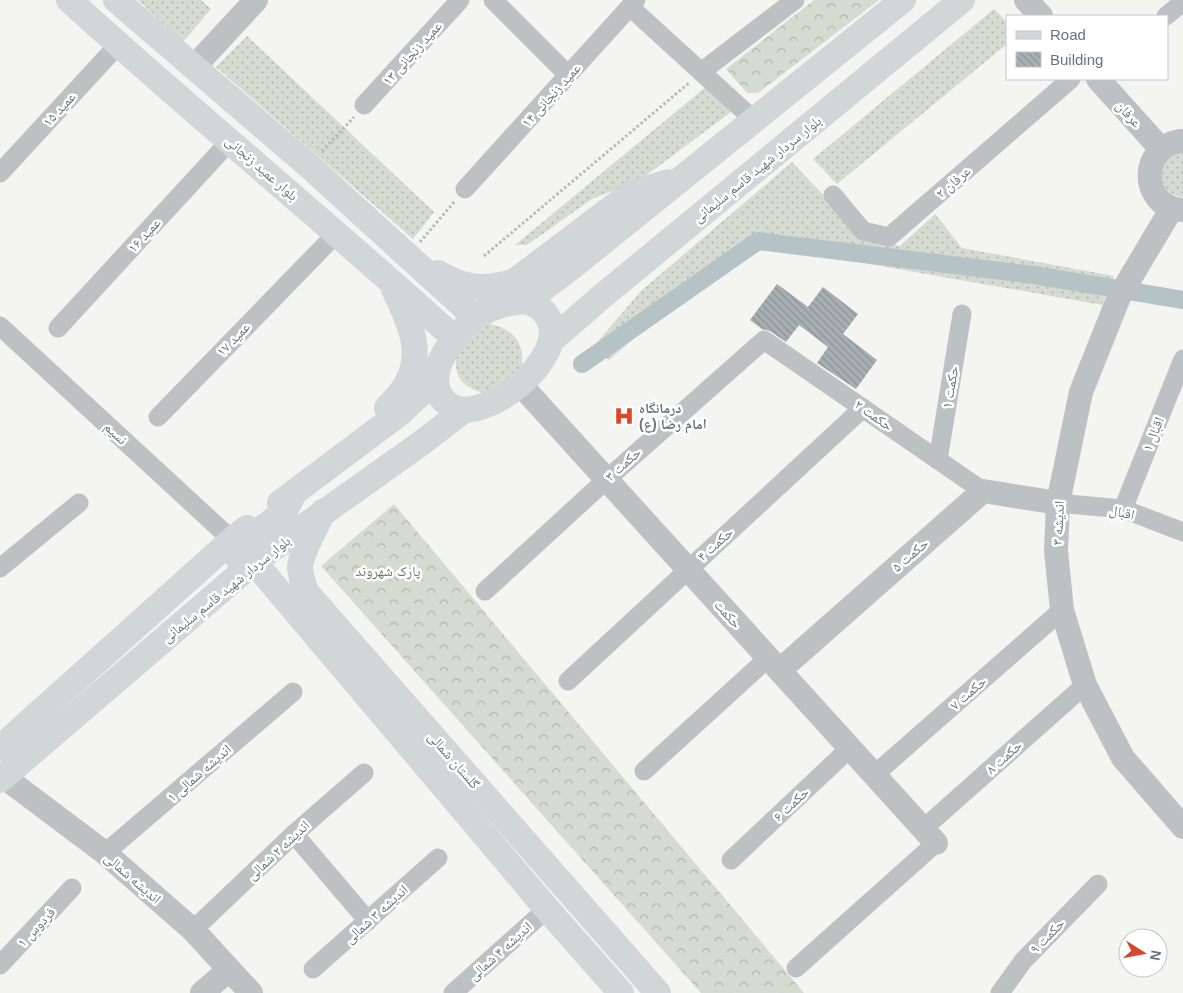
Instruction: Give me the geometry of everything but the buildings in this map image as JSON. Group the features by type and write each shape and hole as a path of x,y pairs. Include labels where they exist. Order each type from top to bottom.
{"main road":[{"name":"بلوار عمید زنجانی","path":"69,0 118,45 337,233 454,338"},
{"path":"116,0 308,165 475,317"},
{"path":"526,301 541,308 551,322 553,339 540,363 520,384 493,402 477,409 463,410 449,405 439,394 436,379 437,369 444,353 454,338 475,317 504,304 526,301 573,266 903,0"},
{"name":"بلوار سردار شهید قاسم سلیمانی","path":"553,339 600,298 962,0"},
{"path":"408,256 451,281 473,288 497,287 514,281 532,269 630,194 681,179"},
{"path":"573,266 569,274 569,284 573,293 581,299 591,300 600,298"},
{"path":"353,448 407,384 414,365 416,345 410,325 389,280"},
{"path":"427,314 436,316 445,314 452,302 450,294"},
{"name":"بلوار سردار شهید قاسم سلیمانی","path":"0,748 232,540 400,413 436,379"},
{"name":"بلوار سردار شهید قاسم سلیمانی","path":"2,779 254,562 420,444 463,410"},
{"path":"400,413 419,418 424,426 424,435 420,444"},
{"name":"گلستان شمالی","path":"295,492 284,512 244,543 237,551 237,557 242,563 254,562 547,909 621,993"},
{"name":"گلستان شمالی","path":"323,512 300,566 306,592 658,993"}],"street":[{"path":"194,68 256,0"},
{"name":"عمید زنجانی ۱۳","path":"364,106 460,0"},
{"path":"493,0 568,76"},
{"path":"701,72 795,0"},
{"path":"1026,0 1040,15"},
{"path":"1167,15 1183,2"},
{"path":"633,4 701,72 754,120"},
{"name":"عمید زنجانی ۱۴","path":"465,189 633,4"},
{"name":"عمید ۱۵","path":"0,173 118,45"},
{"name":"عرفان ۲","path":"833,195 863,230 889,237 1070,80"},
{"name":"عرفان","path":"1099,80 1161,149"},
{"name":"عمید ۱۶","path":"58,328 230,141"},
{"path":"1178,209 1164,204 1157,198 1150,182 1151,164 1161,149 1169,144 1183,141"},
{"name":"اندیشه ۳","path":"1178,209 1119,297 1081,392 1058,503 1056,551 1062,610 1085,684 1123,758 1183,827"},
{"name":"عمید ۱۷","path":"158,417 337,233"},
{"name":"حکمت ۱","path":"938,460 962,314"},
{"name":"نسیم","path":"0,326 232,540"},
{"name":"حکمت ۲","path":"764,340 983,491"},
{"name":"حکمت ۳","path":"485,591 607,479 764,340"},
{"name":"اقبال ۱","path":"1123,509 1183,359"},
{"name":"حکمت","path":"520,384 930,836"},
{"name":"حکمت ۴","path":"568,681 864,408"},
{"path":"983,491 1058,503"},
{"name":"حکمت ۵","path":"644,771 983,491"},
{"path":"0,568 79,503"},
{"name":"اقبال","path":"1058,503 1123,509 1183,532"},
{"name":"حکمت ۷","path":"874,775 1062,610"},
{"name":"حکمت ۸","path":"796,968 1085,684"},
{"name":"اندیشه شمالی ۱","path":"105,853 293,692"},
{"name":"حکمت ۶","path":"731,860 850,748"},
{"name":"اندیشه ۲ شمالی","path":"193,930 294,834 364,773"},
{"name":"اندیشه شمالی","path":"2,779 105,853 193,930 251,993"},
{"path":"294,834 368,921"},
{"name":"اندیشه ۳ شمالی","path":"313,969 438,858"},
{"name":"حکمت ۹","path":"1000,993 1023,961 1098,884"},
{"name":"فردوس ۱","path":"0,965 72,888"},
{"name":"اندیشه ۴ شمالی","path":"453,993 547,909"},
{"path":"202,993 229,970"}],"path":[{"path":"484,256 701,72"},
{"path":"308,165 364,106"},
{"path":"408,256 465,189"}],"green space":[{"path":"138,0 201,0 211,9 183,42"},
{"path":"814,0 879,0 758,93 747,93 726,69"},
{"path":"994,9 1006,21 1006,45 837,184 813,159"},
{"path":"247,36 434,212 413,239 216,67"},
{"path":"707,86 731,112 640,180 592,199 527,245 515,245"},
{"path":"1183,148 1183,197 1180,197 1166,190 1162,184 1161,176 1162,163"},
{"path":"792,162 866,240 900,246 935,214 962,248 1114,276 1102,305 745,242 609,360 593,347 641,291"},
{"path":"489,324 498,326 513,335 520,347 522,363 520,373 483,393 473,389 460,379 457,373 456,358 460,340"},
{"name":"پارک شهروند","path":"394,504 804,993 701,993 321,566"}],"waterway":[{"path":"582,364 758,241 1034,275 1183,300"}],"place":[{"name":"درمانگاه امام رضا (ع)","path":"624,416"}]}
